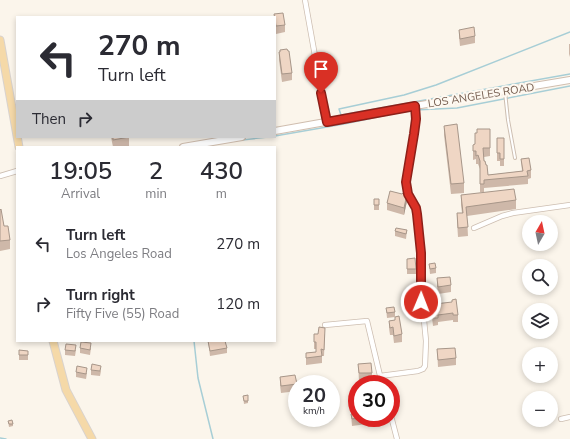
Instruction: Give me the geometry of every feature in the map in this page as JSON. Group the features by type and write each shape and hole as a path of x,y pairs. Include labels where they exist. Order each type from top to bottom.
{"main road":[{"path":"0,40 16,130"},
{"name":"LOS ANGELES ROAD","path":"276,131 570,80"},
{"path":"189,146 236,138"},
{"path":"53,342 66,390 92,439"}],"street":[{"path":"305,0 327,122"},
{"path":"415,106 416,119 406,188 416,208 417,214 421,253 421,302"},
{"path":"0,176 16,172"},
{"path":"474,228 513,213 570,205"},
{"path":"388,375 418,371 423,369 425,366 426,341 423,310"},
{"path":"325,325 367,321 380,375"},
{"path":"561,418 570,417"},
{"path":"394,427 397,439"}],"lane":[{"path":"505,91 508,120 515,158"}],"building":[{"path":"283,13 285,25 276,26 276,16 274,14"},
{"path":"474,27 475,36 460,39 459,30"},
{"path":"287,49 289,51 292,73 282,74 279,52 280,50"},
{"path":"457,124 464,183 451,184 444,126"},
{"path":"477,129 490,129 490,148 483,148 484,161 487,165 488,175 523,171 521,159 529,158 531,170 527,171 528,176 484,180 484,184 480,184 480,161 478,155 476,156 476,151 473,151 473,145 475,144 475,133 477,133"},
{"path":"113,138 124,138 113,140"},
{"path":"497,138 504,138 504,159 500,159 500,153 497,153"},
{"path":"514,189 516,200 466,207 468,227 458,228 457,213 463,213 461,195"},
{"path":"390,191 407,194 404,208 387,203"},
{"path":"374,199 379,199 379,205 374,205"},
{"path":"1,209 4,226 8,226 10,240 0,241"},
{"path":"396,228 407,230 406,234 395,231"},
{"path":"415,258 416,269 407,269 407,259"},
{"path":"435,263 436,268 430,269 429,264"},
{"path":"450,277 451,285 438,287 437,278"},
{"path":"456,299 458,315 453,315 453,313 438,315 438,318 433,318 431,303 452,302 452,300"},
{"path":"394,307 395,312 387,313 386,308"},
{"path":"399,316 402,334 394,336 393,327 390,328 389,321 395,320 395,317"},
{"path":"319,327 325,328 324,350 321,349 322,356 306,358 306,353 316,352 314,334 318,334"},
{"path":"81,342 91,343 90,350 80,348"},
{"path":"208,342 225,342 227,348 210,351"},
{"path":"66,344 76,345 75,351 65,350"},
{"path":"455,348 456,358 438,360 437,349"},
{"path":"19,350 28,351 28,355 19,355"},
{"path":"371,363 372,373 359,373 358,364"},
{"path":"92,364 101,366 100,371 91,370"},
{"path":"77,366 87,368 86,374 76,372"},
{"path":"288,376 288,385 281,386 280,377"},
{"path":"248,395 248,401 244,401 243,396"},
{"path":"12,420 13,424 9,424 8,421"}],"waterway":[{"path":"342,118 339,109 404,95 436,85 570,32"},
{"path":"341,115 570,74"},
{"path":"276,136 415,110 457,108 570,86"},
{"path":"242,140 259,138"},
{"path":"194,342 198,378 213,439"},
{"path":"0,438 6,439"}],"route":[{"path":"321,93 327,122 415,106 416,119 406,188 416,208 417,214 421,253 421,302"}]}
